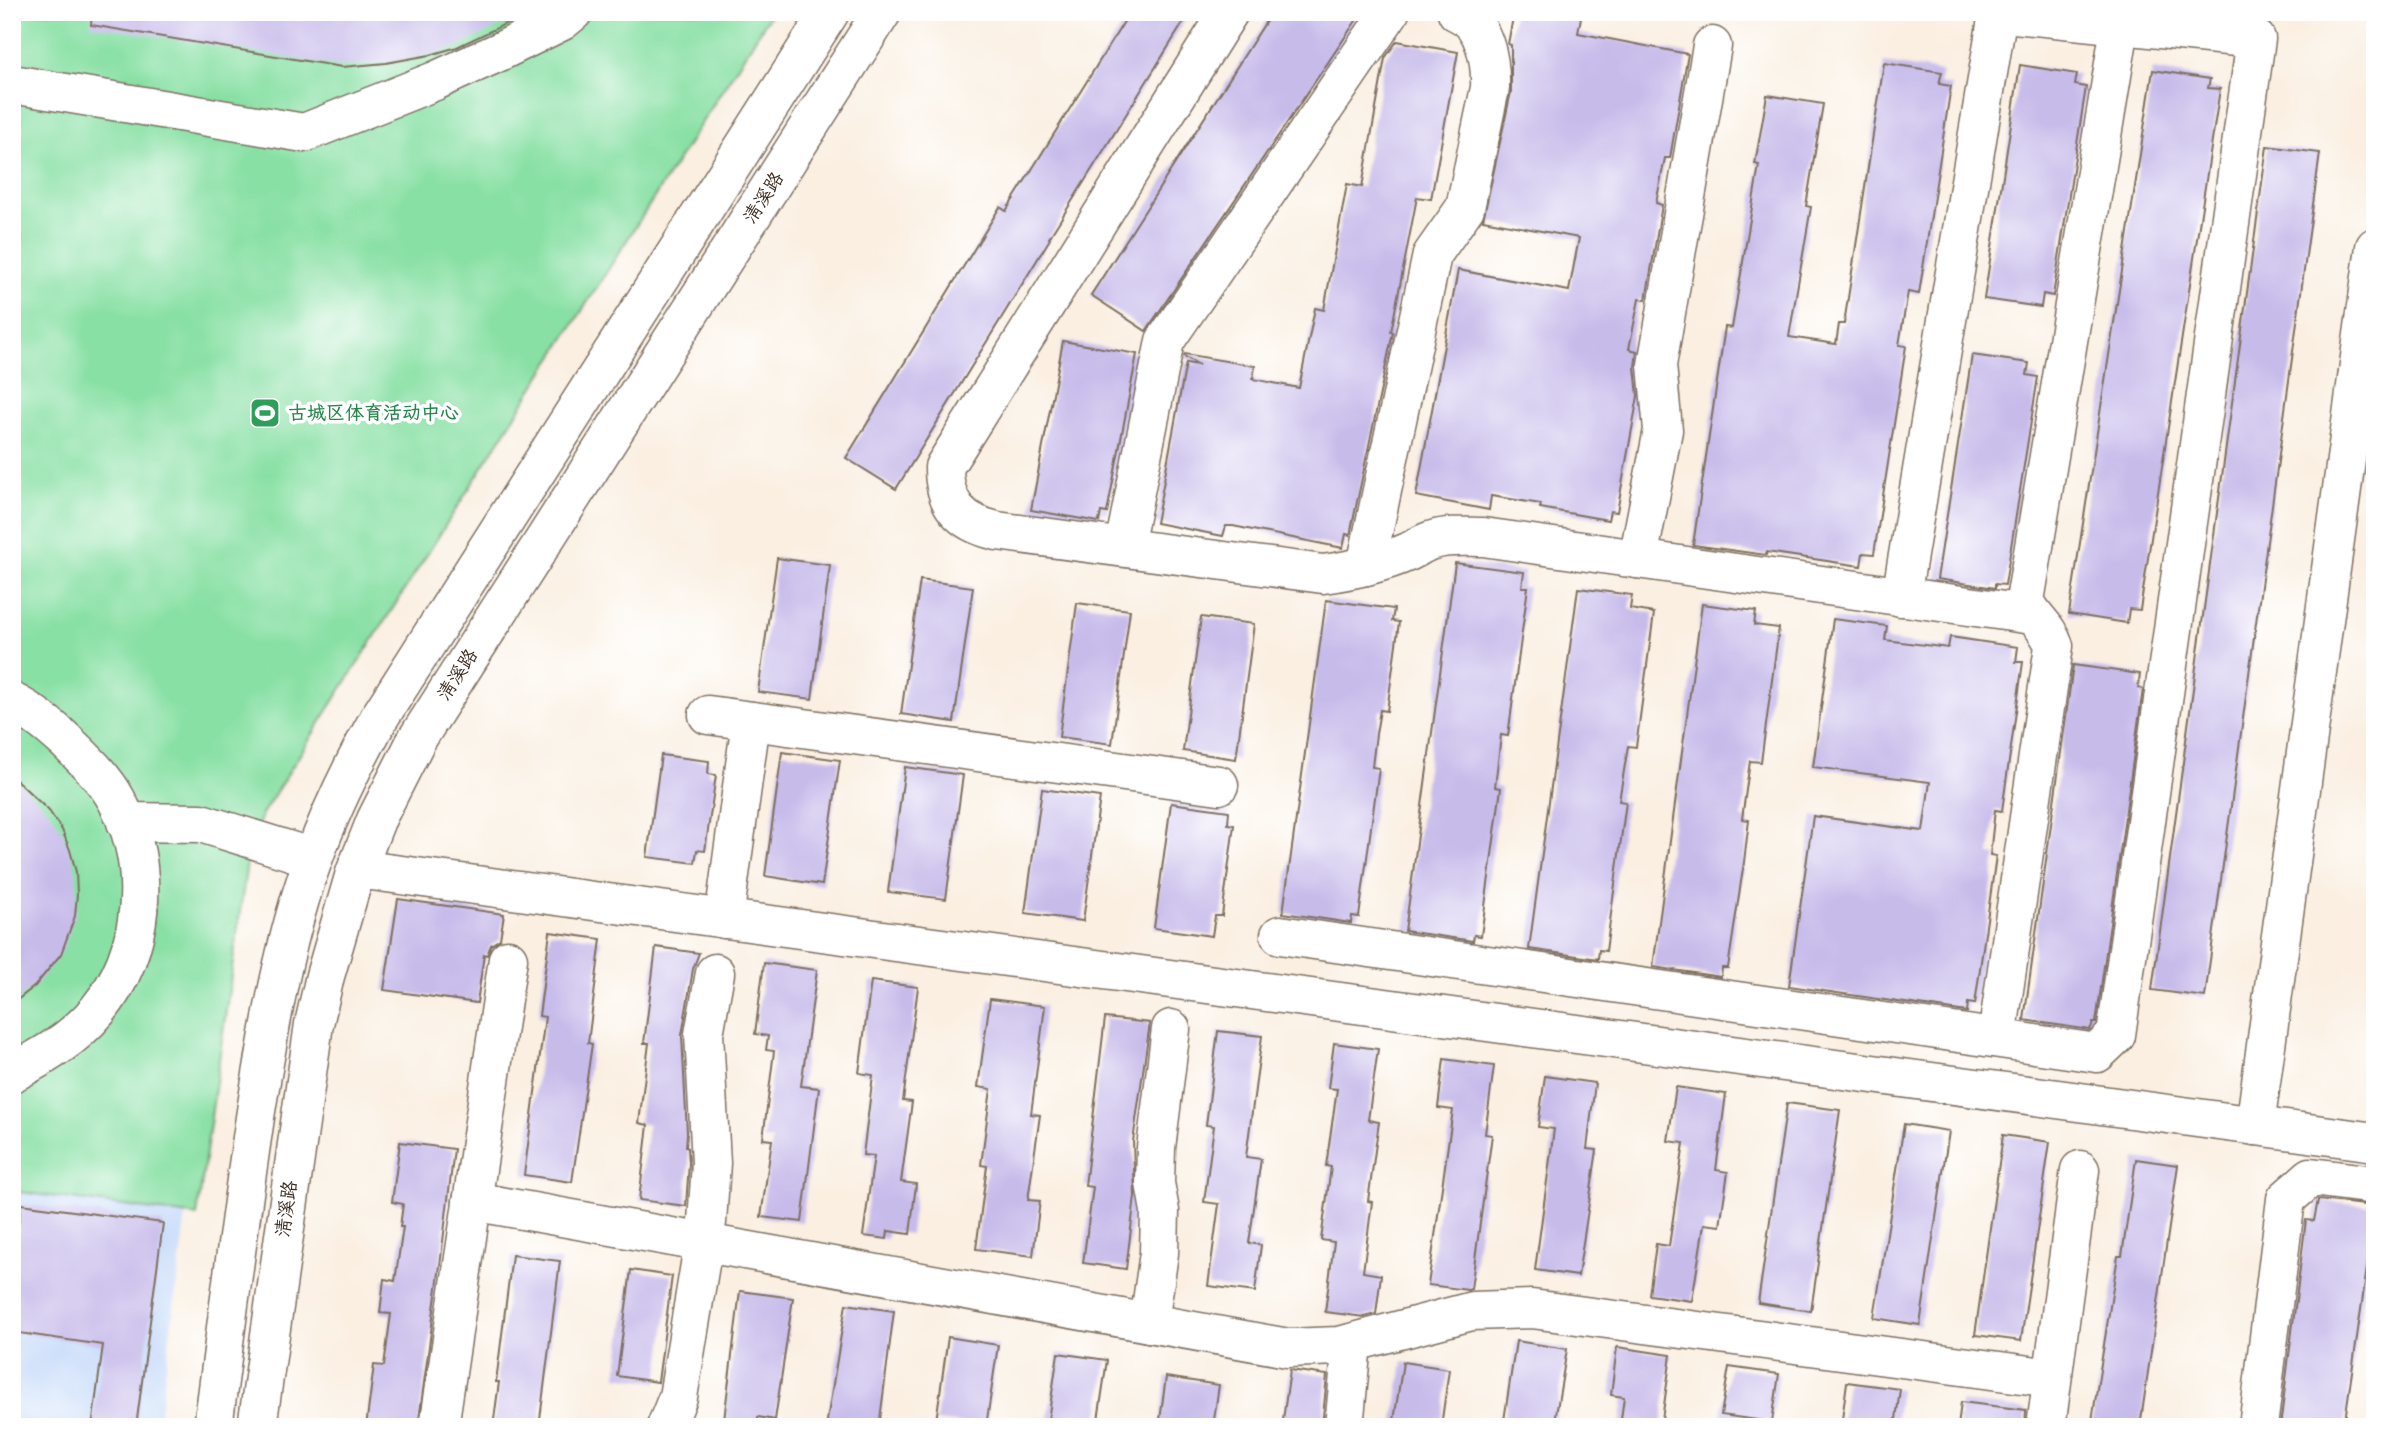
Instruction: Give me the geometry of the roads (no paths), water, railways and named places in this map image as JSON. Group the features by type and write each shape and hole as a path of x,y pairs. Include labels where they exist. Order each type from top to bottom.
{"street":[{"path":"12,84 304,133 435,81 530,36 573,12"},
{"path":"213,1427 271,1016 285,953 313,858 335,803 379,718 830,12"},
{"name":"清溪路","path":"257,1427 314,1024 335,940 357,869 376,821 417,739 882,12"},
{"path":"1229,12 944,467 948,497 956,510 967,520 982,527 1323,573 1366,566 1407,553 1433,540 1483,537 2032,615"},
{"path":"1124,547 1165,341 1390,12"},
{"path":"1366,566 1432,255 1465,208 1490,88 1490,69 1479,32 1468,16 1457,12"},
{"path":"1280,935 2097,1053 2116,1035 2256,39 2107,21 1997,12 1901,597"},
{"path":"1997,1038 2054,646 2050,634 2032,615 2025,601 2107,21"},
{"path":"1638,559 1663,430 1657,365 1712,47"},
{"path":"2267,1128 2375,247"},
{"path":"2267,1128 2375,428"},
{"path":"12,702 51,727 97,771 116,799 126,822 137,862 140,895 136,928 128,957 115,985 77,1033 52,1052 12,1073"},
{"path":"708,715 1219,786"},
{"path":"723,919 751,721"},
{"path":"126,822 201,823 313,858"},
{"path":"357,869 2375,1142"},
{"path":"439,1427 508,960"},
{"path":"666,1427 678,1397 704,1243 711,1163 704,1034 715,973"},
{"path":"1149,1323 1159,1253 1160,1211 1155,1183 1156,1148 1171,1029"},
{"path":"2046,1427 2080,1170"},
{"path":"2258,1427 2286,1199 2311,1177 2375,1185"},
{"path":"472,1201 1288,1348 1352,1343 1472,1311 1532,1309 2052,1378"},
{"path":"1345,1427 1352,1343"}],"place":[{"name":"古城区体育活动中心","path":"265,413"}]}
